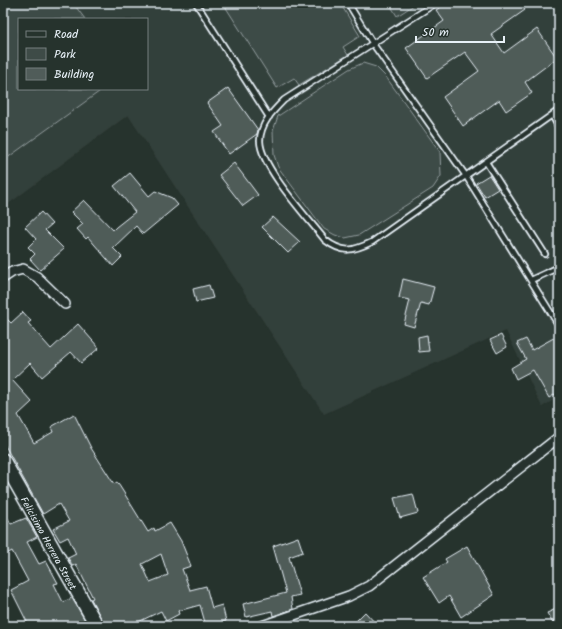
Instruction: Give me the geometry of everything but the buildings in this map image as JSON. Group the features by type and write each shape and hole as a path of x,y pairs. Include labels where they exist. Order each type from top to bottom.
{"street":[{"path":"3,278 12,272 24,269 37,277 65,304"},
{"path":"262,626 349,596 369,586 559,437"},
{"name":"Felicisimo Herrera Street","path":"3,460 97,626"}],"lane":[{"path":"196,3 269,117"},
{"path":"348,3 373,44 466,176 559,326"},
{"path":"436,3 284,100 264,125 260,140 262,152 270,170 325,240 335,248 346,250 357,249 372,242 559,110"},
{"path":"552,115 559,128"},
{"path":"486,162 545,254"},
{"path":"531,280 559,267"}],"shaded area":[{"path":"3,3 559,3 559,397 542,407 506,331 324,414 128,115 3,208"}],"green space":[{"path":"3,3 73,3 84,18 18,18 18,90 102,90 3,161"},
{"path":"223,3 340,3 360,36 343,47 348,55 299,85 294,78 277,88"},
{"path":"389,3 417,3 397,16"},
{"path":"363,63 376,67 386,77 440,152 441,176 433,188 359,235 345,238 324,229 278,167 274,155 273,131 278,116 349,69"}]}
